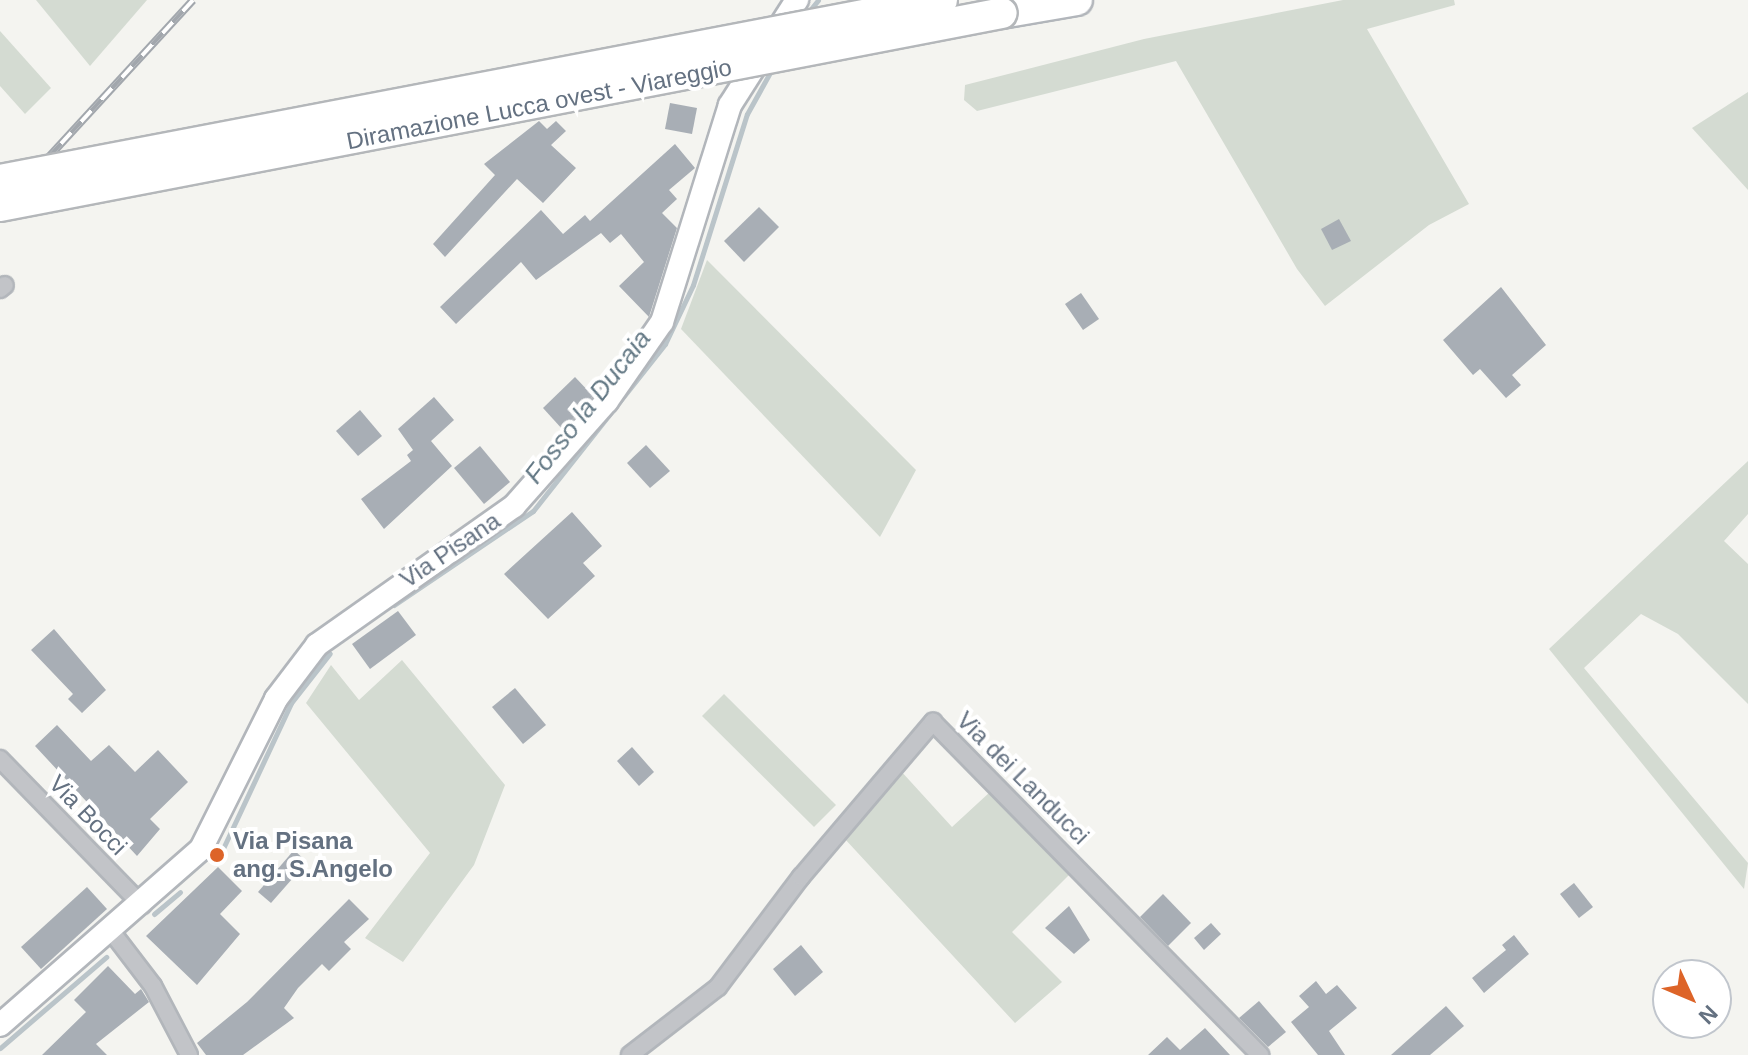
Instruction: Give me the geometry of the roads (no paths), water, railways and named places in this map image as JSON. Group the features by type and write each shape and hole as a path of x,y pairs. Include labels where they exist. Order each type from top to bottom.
{"highway":[{"name":"Diramazione Lucca ovest - Viareggio","path":"0,180 942,0"},
{"name":"Diramazione Lucca ovest - Viareggio","path":"0,206 1077,0"}],"main road":[{"name":"Via Pisana","path":"0,1025 142,905 211,835 276,699 310,653 354,615 514,506 607,401 662,322 730,105 797,0"}],"street":[{"name":"Via dei Landucci","path":"630,1055 738,965 801,877 933,722 1260,1055"},
{"name":"Via Bocci","path":"0,759 142,905"},
{"path":"111,931 153,986 189,1055"}],"waterway":[{"name":"Fosso la Ducaia","path":"806,15 818,0"},
{"name":"Fosso la Ducaia","path":"394,605 533,511 665,344 693,285 747,114 773,67"},
{"path":"219,857 291,703 330,653"},
{"path":"154,914 180,892"},
{"path":"0,1048 106,957"}],"railway":[{"path":"0,210 193,0"}],"place":[{"name":"Via Pisana ang. S.Angelo","path":"217,855"}]}
